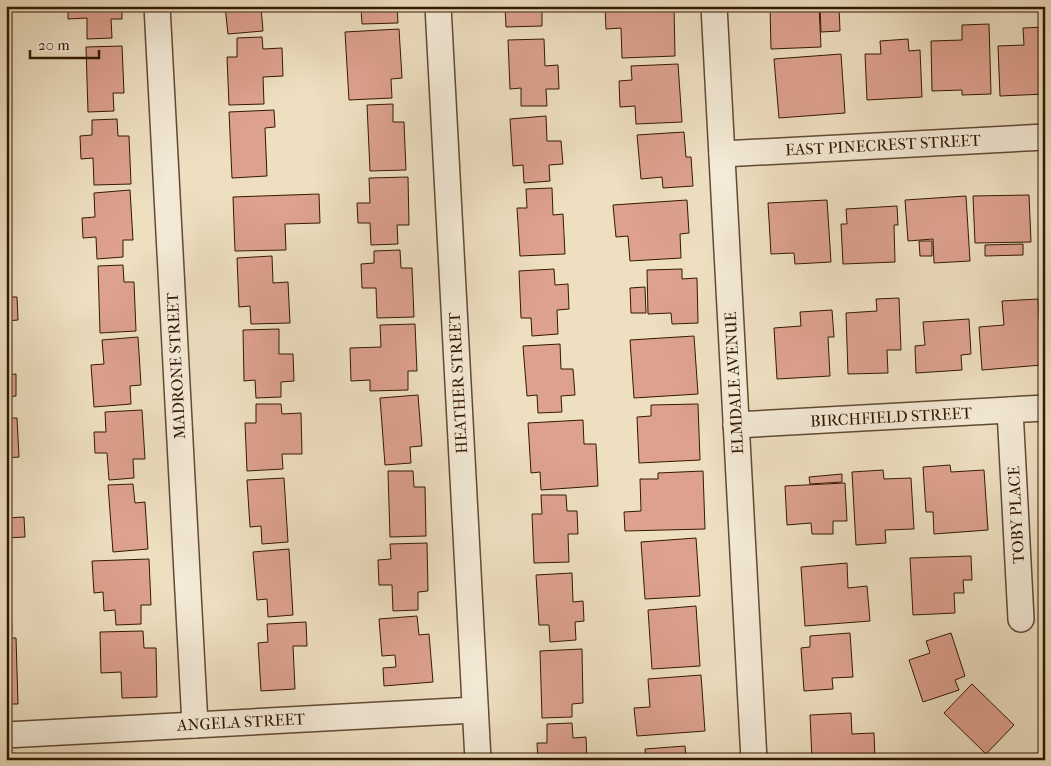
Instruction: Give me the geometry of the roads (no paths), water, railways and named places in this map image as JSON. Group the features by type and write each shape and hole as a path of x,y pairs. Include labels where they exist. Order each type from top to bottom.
{"street":[{"name":"MADRONE STREET","path":"157,6 195,725"},
{"name":"HEATHER STREET","path":"438,6 478,760"},
{"name":"ELMDALE AVENUE","path":"714,6 754,760"},
{"name":"EAST PINECREST STREET","path":"722,154 1045,137"},
{"name":"BIRCHFIELD STREET","path":"736,425 1045,408"},
{"name":"TOBY PLACE","path":"1010,410 1021,619"},
{"name":"ANGELA STREET","path":"6,735 475,710"}]}
